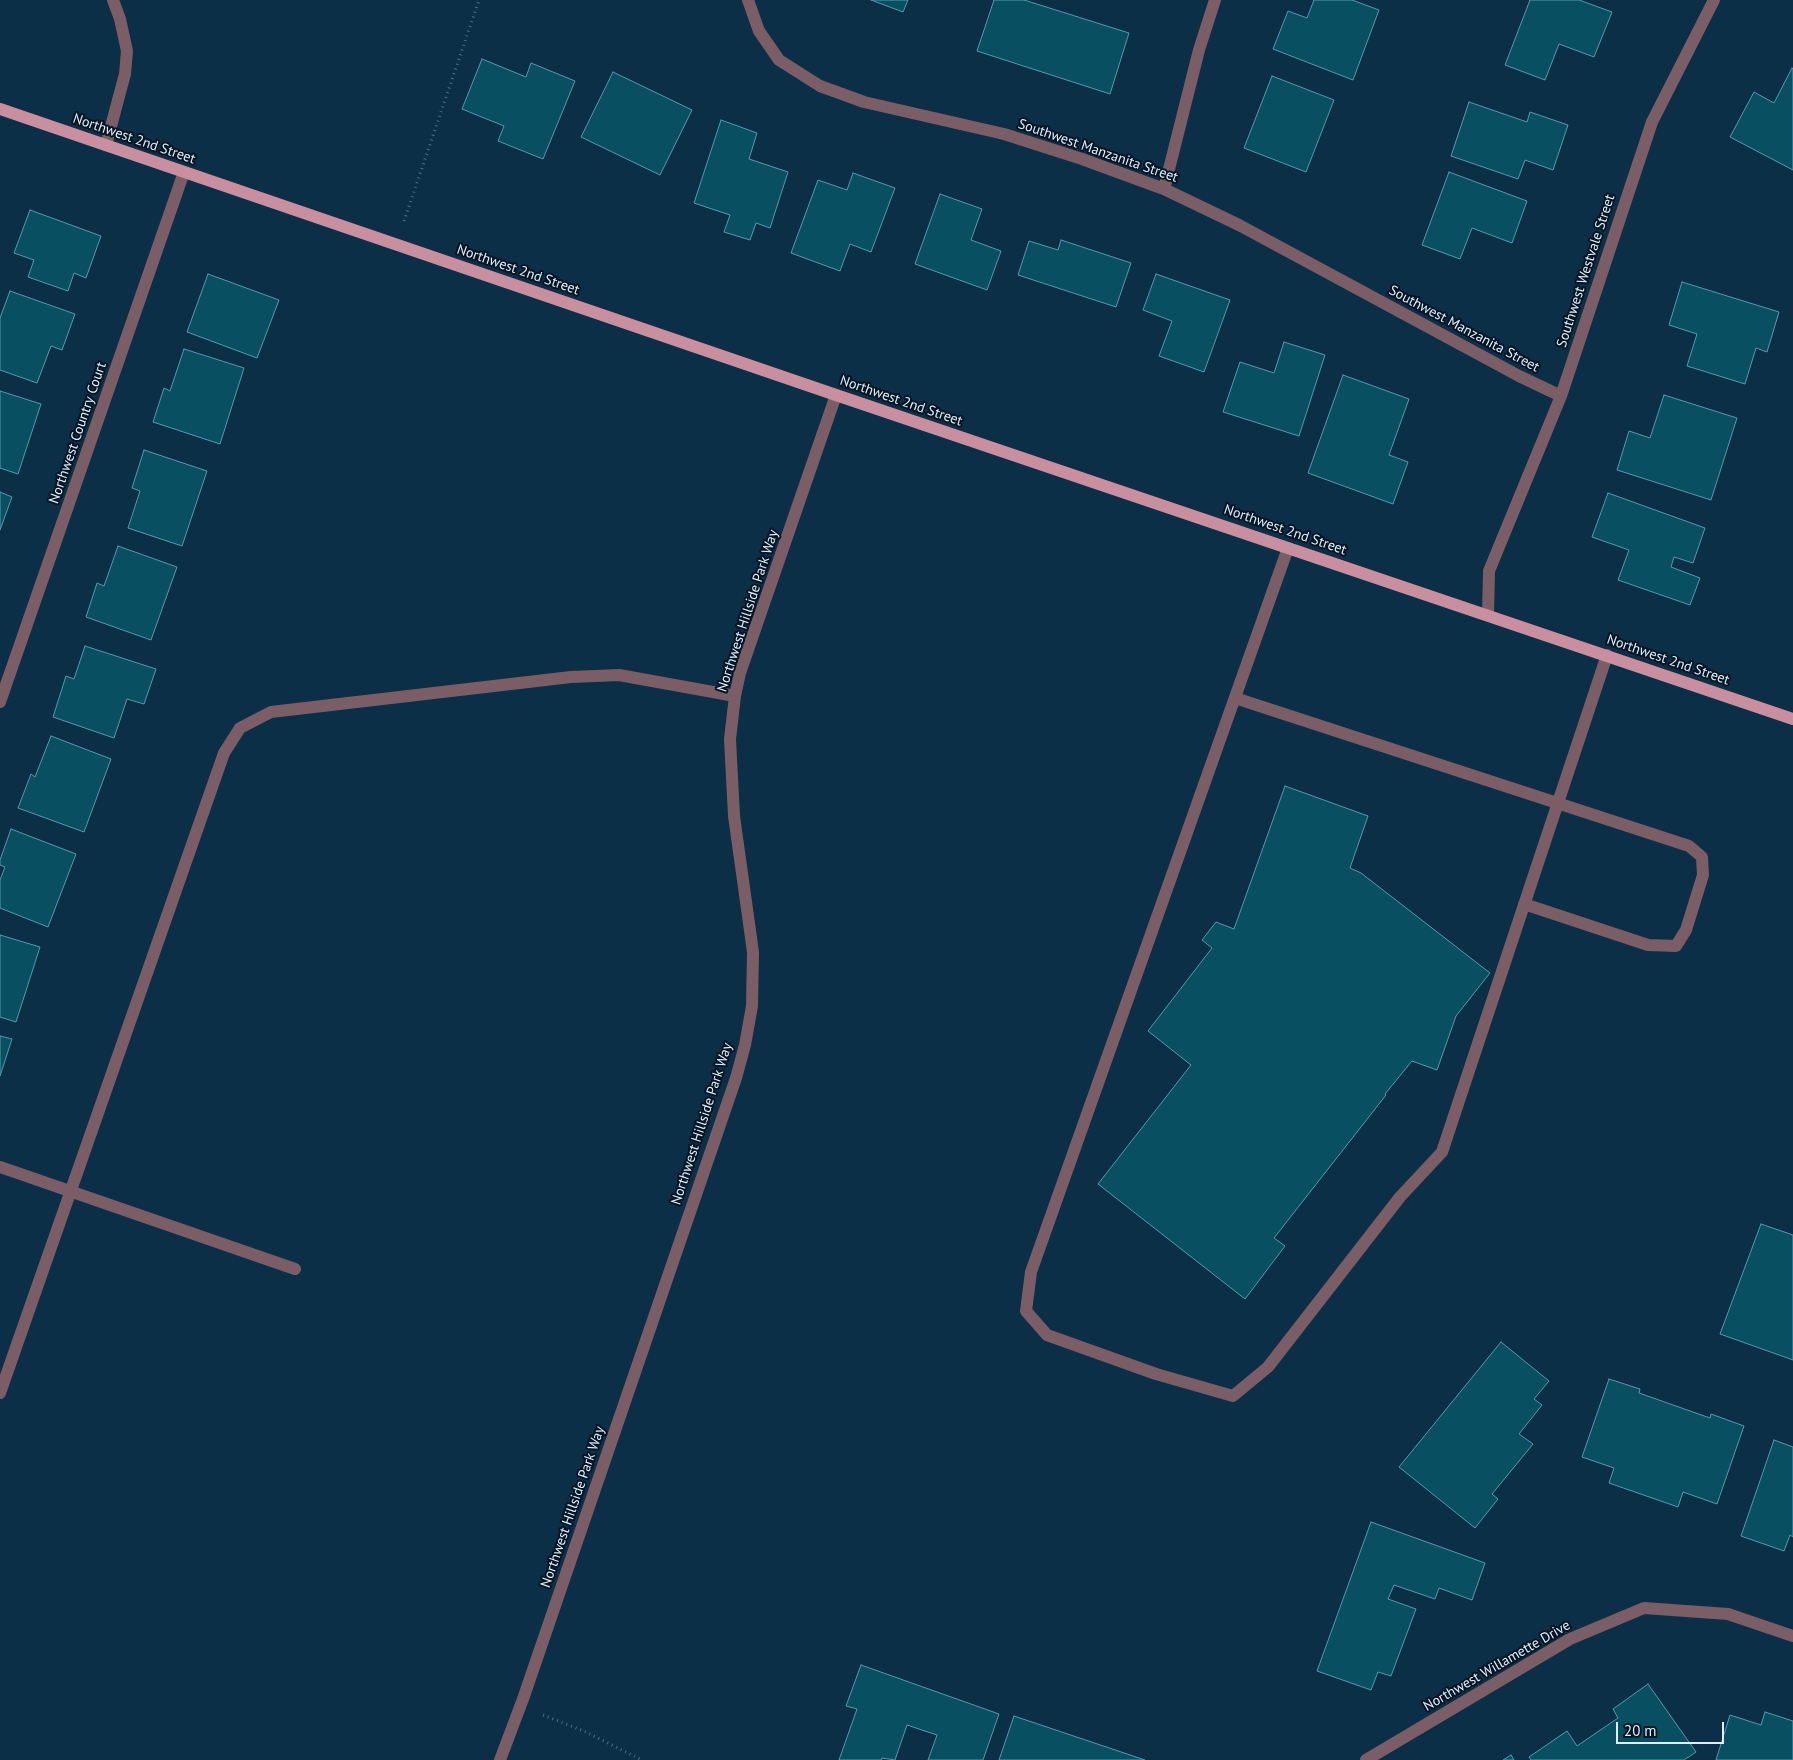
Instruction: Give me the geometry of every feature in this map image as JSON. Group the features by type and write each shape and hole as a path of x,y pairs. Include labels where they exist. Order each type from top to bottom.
{"main road":[{"name":"Northwest 2nd Street","path":"0,109 836,395 1793,718"}],"street":[{"path":"106,145 125,74 127,51 114,0"},
{"name":"Southwest Manzanita Street","path":"748,0 759,31 779,60 820,86 864,102 1004,134 1082,158 1164,188 1239,225 1510,371 1561,396"},
{"path":"1164,188 1199,50 1215,0"},
{"name":"Southwest Westvale Street","path":"1488,615 1489,571 1561,396 1652,122 1714,0"},
{"name":"Northwest Country Court","path":"0,702 184,172"},
{"name":"Northwest Hillside Park Way","path":"500,1760 736,1078 752,1006 753,952 734,816 730,739 735,696 740,673 836,395"},
{"path":"1288,548 1031,1272 1026,1311 1047,1335 1156,1374 1233,1396 1268,1367 1400,1197 1442,1152 1607,655"},
{"path":"0,1393 224,753 240,728 271,712 571,677 619,675 735,696"},
{"path":"1235,698 1689,846 1702,857 1703,876 1686,930 1676,946 1648,946 1524,904"},
{"path":"0,1167 295,1269"},
{"name":"Northwest Willamette Drive","path":"1366,1760 1570,1639 1644,1608 1728,1614 1793,1636"}],"path":[{"path":"396,245 479,0"},
{"path":"523,1698 544,1717 586,1732 642,1760"}],"building":[{"path":"871,0 908,0 903,12"},
{"path":"994,0 1024,0 1129,33 1110,94 977,51"},
{"path":"1314,0 1352,0 1379,10 1353,80 1273,49 1288,11 1307,18"},
{"path":"1530,0 1579,0 1612,12 1594,57 1559,44 1545,80 1505,65"},
{"path":"482,59 526,77 531,63 575,81 543,159 498,141 504,126 462,109"},
{"path":"1792,68 1793,170 1730,137 1754,92 1774,103"},
{"path":"613,72 692,110 660,175 581,137"},
{"path":"1272,76 1334,100 1306,172 1244,148"},
{"path":"1469,102 1527,122 1530,112 1568,125 1553,170 1525,160 1518,179 1451,156"},
{"path":"721,120 757,133 749,159 788,172 770,228 756,223 750,240 724,232 730,215 694,203"},
{"path":"1449,172 1527,201 1512,243 1472,228 1460,259 1422,245"},
{"path":"853,173 895,188 871,252 850,244 840,271 791,253 818,180 847,190"},
{"path":"940,194 982,209 971,240 1001,251 987,290 915,264"},
{"path":"30,210 101,236 86,278 74,273 68,291 28,277 34,260 14,253"},
{"path":"1061,240 1131,263 1116,307 1018,275 1029,241 1058,250"},
{"path":"208,274 279,300 257,358 187,332"},
{"path":"1156,274 1230,300 1204,372 1159,356 1172,321 1143,310"},
{"path":"1682,282 1779,312 1767,352 1756,348 1745,384 1687,366 1697,334 1669,325"},
{"path":"10,291 75,314 62,350 51,346 37,383 0,370 0,318"},
{"path":"1284,342 1325,355 1299,436 1223,412 1240,362 1274,373"},
{"path":"184,349 244,368 220,444 153,422 164,388 170,391"},
{"path":"1343,375 1409,399 1389,455 1408,462 1393,504 1308,473"},
{"path":"0,391 41,404 18,474 0,468"},
{"path":"1664,395 1737,418 1711,500 1617,470 1629,431 1650,438"},
{"path":"144,450 207,471 182,546 128,528 140,491 132,488"},
{"path":"0,492 12,497 0,530"},
{"path":"1608,493 1705,528 1693,563 1674,557 1671,567 1700,578 1690,605 1618,580 1629,550 1592,537"},
{"path":"118,546 177,567 151,640 86,617 97,583 104,586"},
{"path":"85,646 156,669 144,704 127,699 114,738 53,717 66,676 74,679"},
{"path":"51,736 111,759 84,832 18,808 31,774 35,777"},
{"path":"1285,786 1368,816 1350,868 1361,873 1490,973 1456,1016 1437,1070 1412,1061 1274,1238 1285,1246 1245,1299 1098,1184 1191,1065 1148,1031 1212,948 1202,940 1216,922 1234,929"},
{"path":"11,829 76,854 48,927 0,908 0,880 5,867 0,865 0,860"},
{"path":"0,935 40,947 16,1022 0,1017"},
{"path":"0,1036 12,1039 0,1076"},
{"path":"1761,1224 1793,1235 1793,1360 1720,1334"},
{"path":"1501,1342 1549,1381 1534,1399 1542,1405 1519,1434 1533,1444 1492,1494 1498,1499 1475,1528 1399,1467"},
{"path":"1609,1379 1640,1389 1639,1393 1710,1418 1711,1414 1744,1426 1717,1504 1683,1492 1678,1507 1609,1483 1614,1468 1582,1457"},
{"path":"1774,1440 1793,1447 1793,1537 1790,1535 1784,1551 1741,1536"},
{"path":"1371,1522 1485,1563 1472,1600 1439,1588 1435,1599 1394,1585 1388,1599 1416,1609 1391,1676 1378,1672 1371,1690 1317,1671"},
{"path":"861,1665 999,1714 983,1760 928,1760 937,1735 907,1725 895,1760 882,1758 881,1760 839,1760 857,1709 846,1706"},
{"path":"1648,1684 1696,1752 1684,1760 1531,1760 1529,1757 1567,1731 1577,1746 1618,1718 1613,1709"},
{"path":"1765,1712 1793,1721 1793,1760 1716,1760 1730,1715 1761,1725"},
{"path":"1014,1716 1145,1760 999,1760"},
{"path":"1511,1755 1514,1760 1503,1760"}]}
